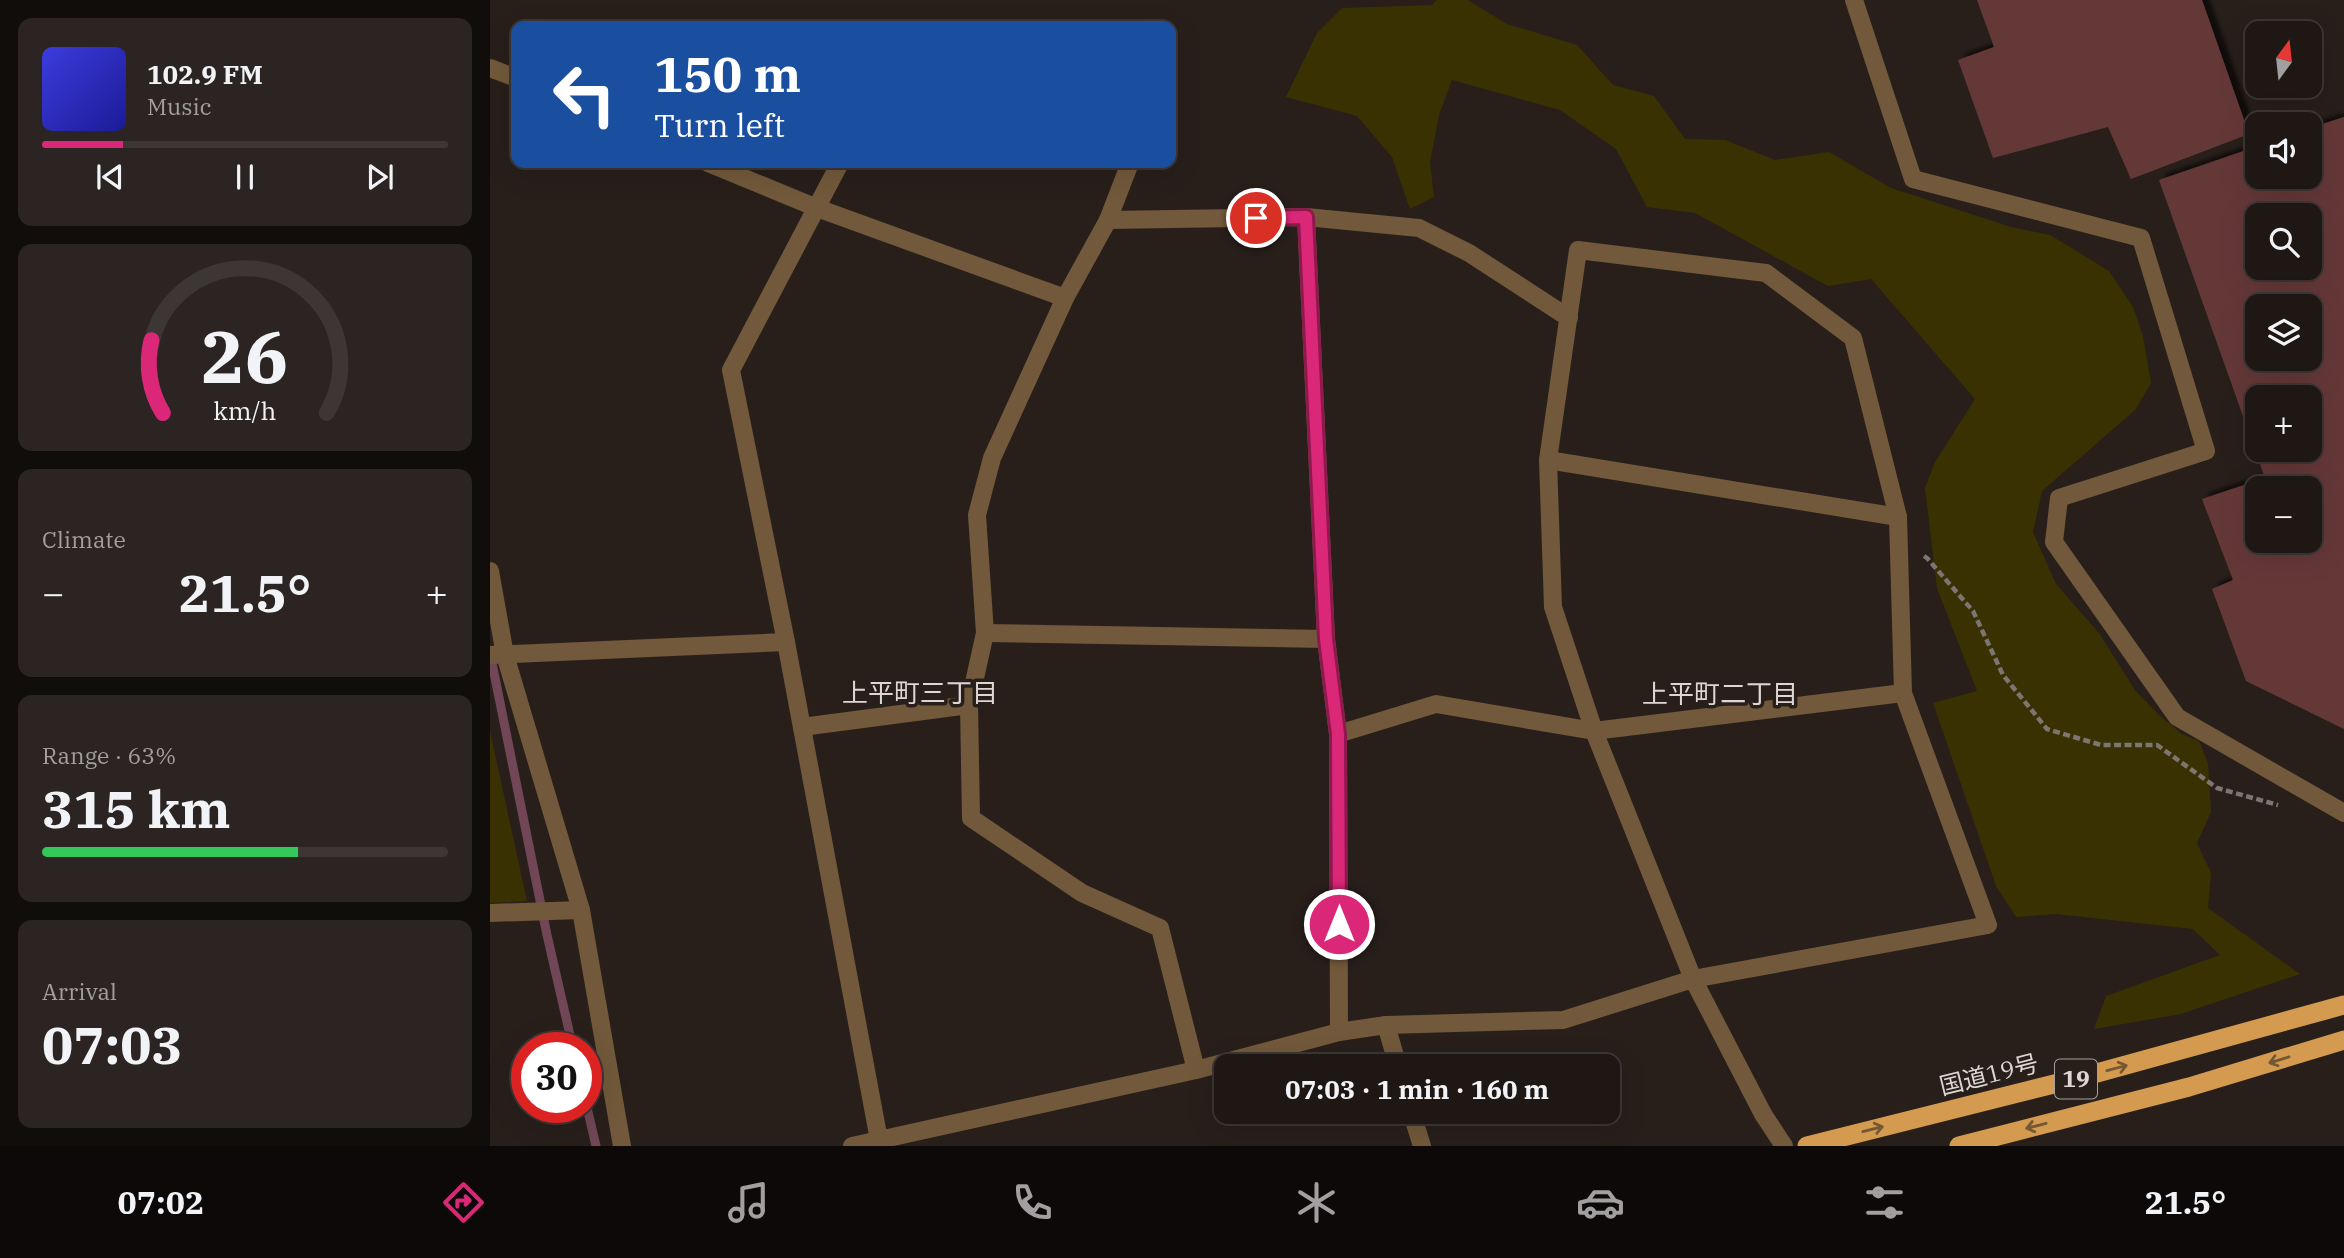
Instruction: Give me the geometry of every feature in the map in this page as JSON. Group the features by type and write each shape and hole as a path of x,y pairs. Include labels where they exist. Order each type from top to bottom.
{"highway":[{"name":"国道19号","path":"1807,1146 2086,1076 2344,1005"},
{"name":"19","path":"1959,1146 2189,1087 2344,1040"}],"street":[{"path":"1854,0 1913,179 2141,239 2206,451 2059,498 2054,542 2177,717 2344,813"},
{"path":"490,68 511,76"},
{"path":"720,168 817,208 1065,298"},
{"path":"837,168 731,370 786,642 879,1140"},
{"path":"1128,168 1108,220 1065,298 992,458 977,515 985,633 968,705 971,818 1082,893 1160,928 1196,1070"},
{"path":"1108,220 1306,217 1419,228 1469,253 1569,317"},
{"path":"1306,217 1326,639 1338,734 1339,1032"},
{"path":"852,1146 1196,1070 1339,1032 1386,1026 1563,1020 1693,979 1987,925 1903,693 1898,517 1853,338 1766,272 1578,250 1548,460 1553,607 1594,731 1693,979 1763,1114 1784,1146"},
{"path":"1548,460 1898,517"},
{"path":"490,571 497,655 581,910 622,1146"},
{"path":"985,633 1326,639"},
{"path":"497,655 786,642"},
{"path":"1338,734 1436,704 1594,731 1903,693"},
{"path":"802,727 968,705"},
{"path":"490,913 581,910"},
{"path":"1386,1026 1394,1054"},
{"path":"1416,1124 1422,1146"}],"path":[{"path":"1899,546 1927,558 1973,611 2003,675 2047,729 2101,745 2157,745 2217,788 2281,806"}],"shaded area":[{"path":"1437,0 1468,0 1507,24 1577,45 1613,85 1654,96 1685,139 1725,140 1775,160 1829,152 1891,188 2011,227 2050,235 2109,271 2133,307 2143,336 2151,383 2135,410 2042,491 2033,532 2056,584 2099,633 2135,690 2182,734 2199,741 2208,763 2211,812 2197,843 2211,873 2208,908 2300,974 2181,1014 2094,1029 2106,996 2220,955 2193,929 2056,914 2016,917 1996,886 1933,703 1977,691 1937,588 1925,488 1935,462 1975,399 1871,279 1828,286 1695,213 1647,207 1616,149 1560,110 1452,80 1439,115 1430,162 1434,197 1410,209 1392,157 1357,116 1286,97 1317,33 1342,8 1432,5"},
{"path":"490,731 527,901 490,903"}],"building":[{"path":"1977,0 2202,0 2245,123 2245,136 2131,179 2108,127 1993,158 1958,60 1994,47"},
{"path":"2344,117 2344,729 2246,681 2212,589 2233,580 2202,499 2245,485 2245,553 2322,553 2322,476 2264,476 2259,462 2322,462 2322,385 2245,385 2245,422 2159,180 2245,150 2245,189 2322,189 2322,124"}],"waterway":[{"path":"490,653 569,1032"},
{"path":"591,1123 596,1146"}],"district":[{"name":"上平町三丁目","path":"920,693"},
{"name":"上平町二丁目","path":"1720,694"}],"route":[{"path":"1256,218 1306,217 1326,639 1338,734 1339,924"}]}
